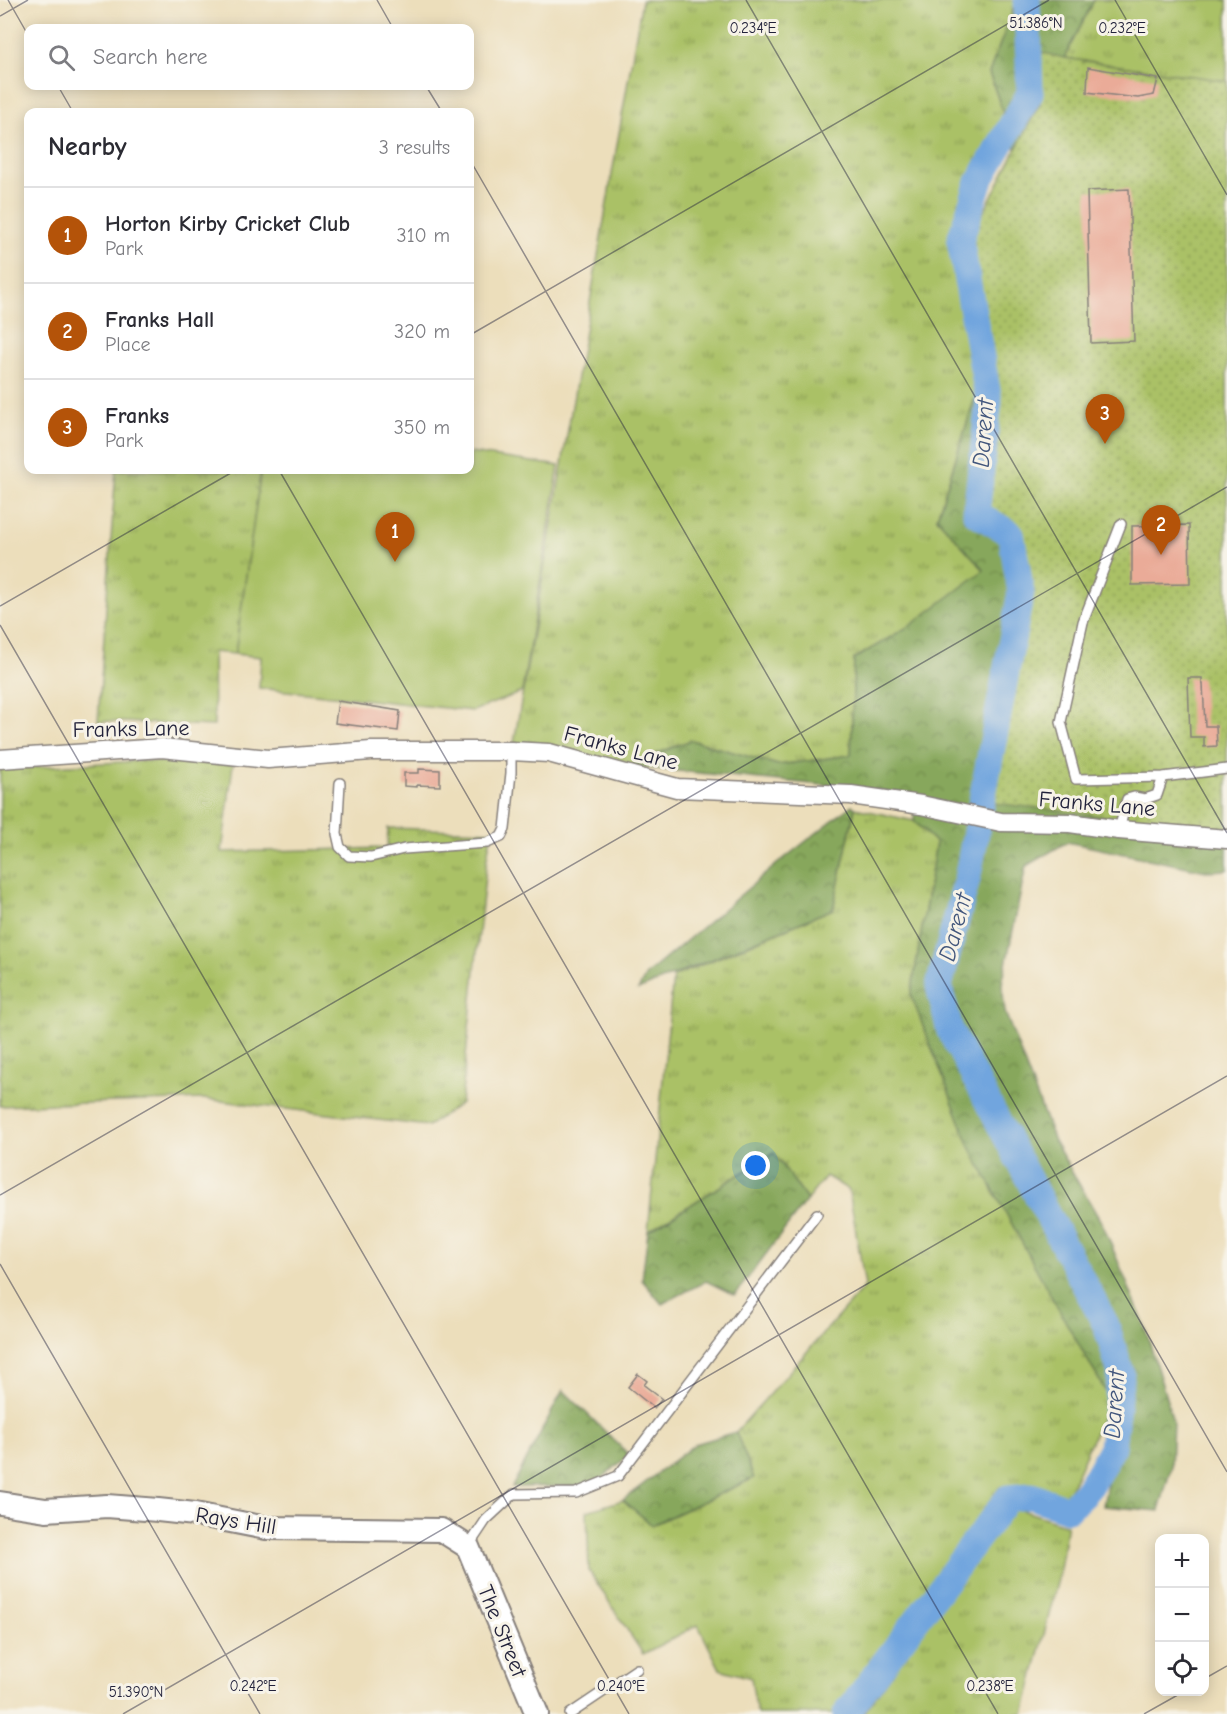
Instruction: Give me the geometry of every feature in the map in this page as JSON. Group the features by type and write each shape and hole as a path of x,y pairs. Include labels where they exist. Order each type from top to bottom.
{"street":[{"name":"Franks Lane","path":"0,759 162,748 268,759 371,751 549,753 677,788 851,795 921,805 1001,822 1070,823 1119,830 1227,839"},
{"name":"Rays Hill","path":"0,1503 46,1510 98,1506 158,1510 195,1514 266,1528 441,1530 468,1547"},
{"name":"The Street","path":"468,1547 537,1714"}],"lane":[{"path":"1121,524 1083,621 1061,722 1076,779 1163,777 1227,769"},
{"path":"340,783 337,834 340,847 349,856 370,857 404,849 487,843 501,837 506,829 511,751"},
{"path":"1119,830 1127,799 1134,796 1145,798 1157,795 1163,777"},
{"path":"468,1547 486,1520 514,1494 576,1492 618,1476 817,1215"},
{"path":"570,1714 637,1669"}],"green space":[{"path":"642,0 1017,0 989,73 1006,121 973,170 953,244 979,385 937,517 985,570 911,625 854,659 851,755 778,765 691,740 626,766 514,743"},
{"path":"1017,0 1094,0 1064,58 1022,165 989,73"},
{"path":"1094,0 1227,0 1227,88 1168,74 1064,58"},
{"path":"1039,52 1064,58 1227,81 1227,831 994,803 1013,701 1030,565 985,502 972,234 1040,103"},
{"path":"979,385 985,502 1030,565 994,803 1227,795 1227,870 1206,871 1067,842 1026,866 1002,984 1005,1012 1054,1141 1103,1225 1144,1324 1173,1421 1171,1468 1159,1511 1103,1506 1114,1444 1110,1399 970,1147 911,995 936,843 914,821 915,794 626,766 691,740 778,765 851,755 854,659 911,625 984,570 937,518"},
{"path":"474,454 559,466 522,692 473,711 259,688 261,657 235,654 260,474 474,474"},
{"path":"116,474 260,474 235,654 213,652 214,726 98,721"},
{"path":"139,761 233,764 222,852 387,848 388,828 492,831 487,857 461,1103 428,1126 204,1099 0,1106 0,769"},
{"path":"852,805 855,808 833,909 638,990 646,975 777,864"},
{"path":"855,808 914,821 936,843 911,995 1051,1296 1110,1399 1065,1501 1000,1487 836,1714 757,1714 751,1678 720,1669 698,1625 643,1654 589,1571 587,1511 623,1500 652,1525 753,1478 736,1432 865,1286 849,1190 826,1176 807,1200 774,1154 648,1231 673,977 833,909"},
{"path":"774,1153 807,1200 735,1295 706,1281 662,1304 642,1280 648,1231"},
{"path":"563,1390 629,1455 593,1486 512,1487"},
{"path":"736,1432 754,1478 652,1525 623,1500 695,1444"},
{"path":"1012,1507 1067,1525 1059,1575 1024,1714 863,1714"}],"building":[{"path":"1088,67 1158,79 1154,95 1138,98 1087,92"},
{"path":"1129,189 1134,341 1091,343 1087,191"},
{"path":"1189,525 1190,584 1132,585 1132,526"},
{"path":"1188,678 1202,678 1205,726 1216,726 1217,746 1204,747 1204,737 1190,737"},
{"path":"338,701 400,711 398,731 335,723"},
{"path":"419,769 440,770 440,786 404,786 404,773 419,773"},
{"path":"638,1374 647,1381 644,1385 662,1399 654,1408 628,1387"}],"waterway":[{"name":"Darent","path":"846,1714 1008,1498 1031,1496 1068,1509 1083,1495 1112,1447 1121,1373 1106,1325 950,1031 939,986 968,875 1021,592 1011,534 976,513 989,401 960,240 979,182 1030,93 1027,0"}],"place":[{"name":"Franks","path":"1105,444"},
{"name":"Franks Hall","path":"1161,555"},
{"name":"Horton Kirby Cricket Club","path":"395,562"}]}
